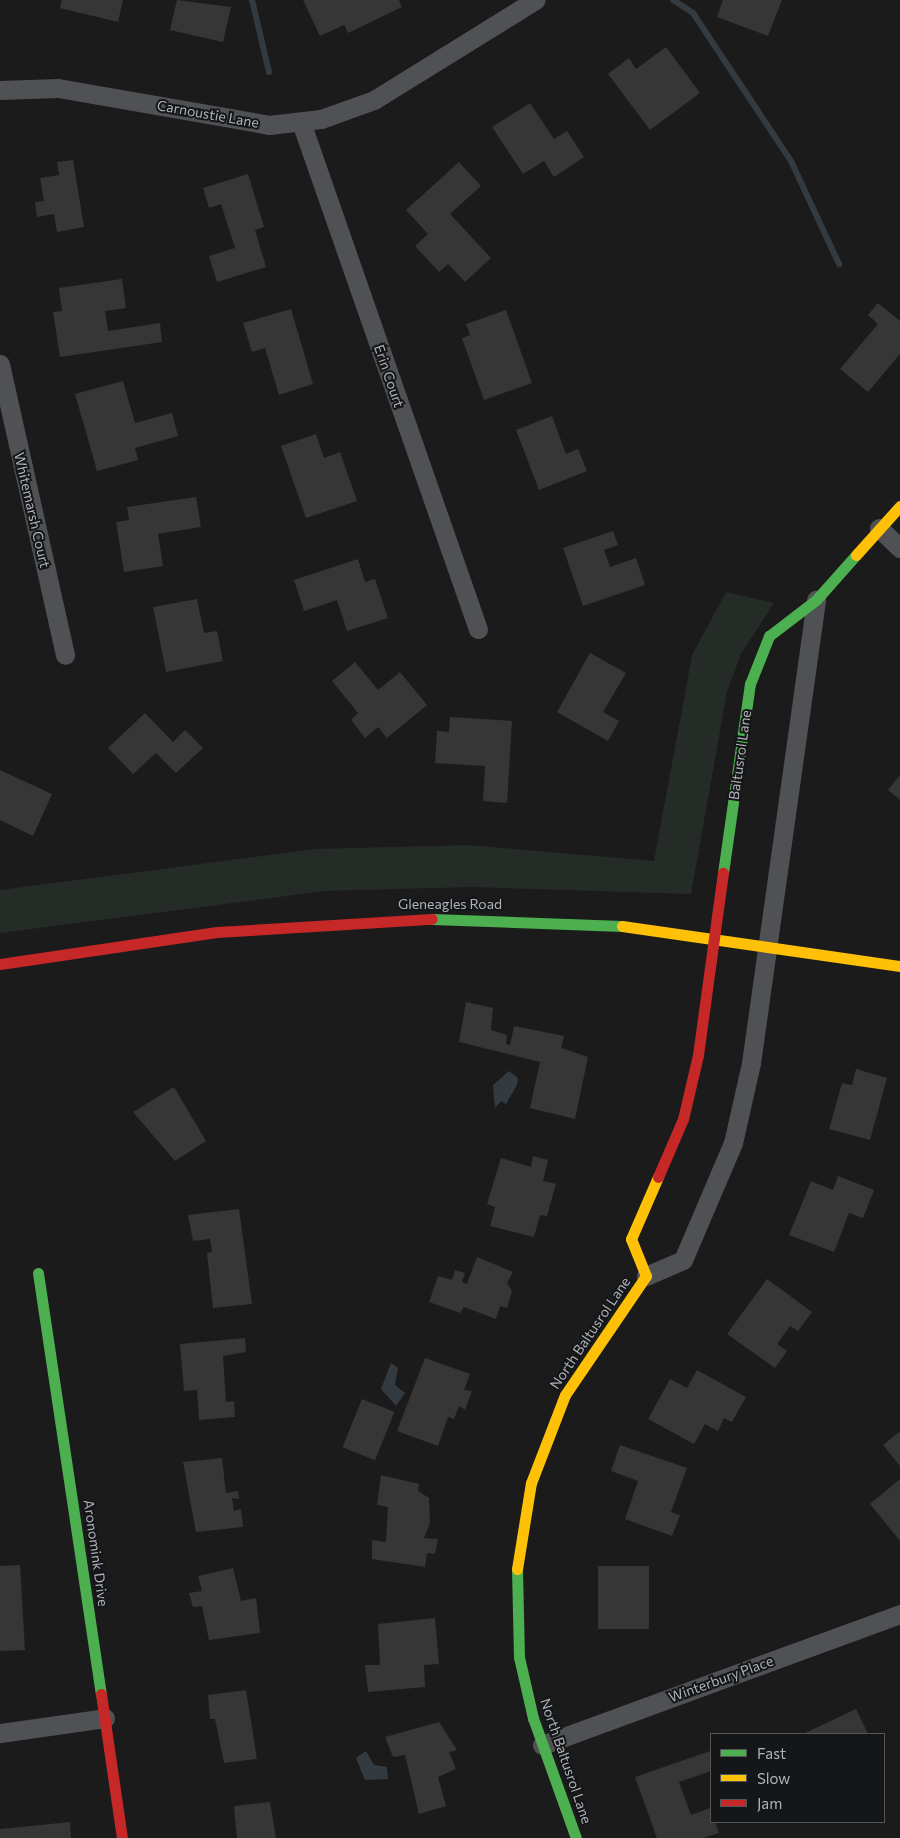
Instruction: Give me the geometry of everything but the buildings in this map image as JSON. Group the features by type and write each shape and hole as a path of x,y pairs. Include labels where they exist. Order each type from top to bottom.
{"street":[{"name":"Carnoustie Lane","path":"0,90 58,88 231,121 301,122 374,100 535,0"},
{"name":"Erin Court","path":"301,122 478,629"},
{"name":"Whitemarsh Court","path":"0,364 65,656"},
{"name":"Baltusrol Lane","path":"716,936 750,684 769,636 816,600 900,506"},
{"path":"880,528 900,548"},
{"path":"646,1276 683,1260 733,1143 751,1063 816,600"},
{"name":"Gleneagles Road","path":"0,964 217,932 374,920 576,922 716,936 900,966"},
{"name":"North Baltusrol Lane","path":"576,1838 542,1745 516,1626 519,1547 530,1483 565,1395 646,1276 630,1239 683,1120 698,1055 716,936"},
{"name":"Aronomink Drive","path":"38,1273 122,1838"},
{"name":"Winterbury Place","path":"542,1745 899,1616"},
{"path":"0,1733 105,1718"}],"shaded area":[{"path":"726,592 774,603 741,654 727,692 691,894 472,887 325,891 0,933 0,890 315,849 468,845 654,861 692,655"},
{"path":"509,1071 518,1078 517,1085 506,1104 501,1101 495,1108 493,1085"},
{"path":"391,1363 398,1368 395,1385 405,1393 396,1406 381,1389"},
{"path":"366,1751 374,1765 387,1767 388,1779 365,1780 356,1758"}],"waterway":[{"path":"252,0 269,72"},
{"path":"673,0 693,13 791,161 839,264"}],"traffic: fast":[{"path":"723,873 750,684 769,636 816,600 856,555"},
{"path":"432,919 622,926"},
{"path":"38,1273 101,1694"},
{"path":"517,1569 519,1657 533,1718 576,1838"}],"traffic: slow":[{"path":"856,555 900,506"},
{"path":"622,926 900,966"},
{"path":"517,1569 531,1483 565,1395 646,1276 631,1239 658,1177"}],"traffic: jam":[{"path":"658,1177 683,1119 698,1055 723,873"},
{"path":"0,964 217,932 432,919"},
{"path":"101,1694 122,1838"}]}
